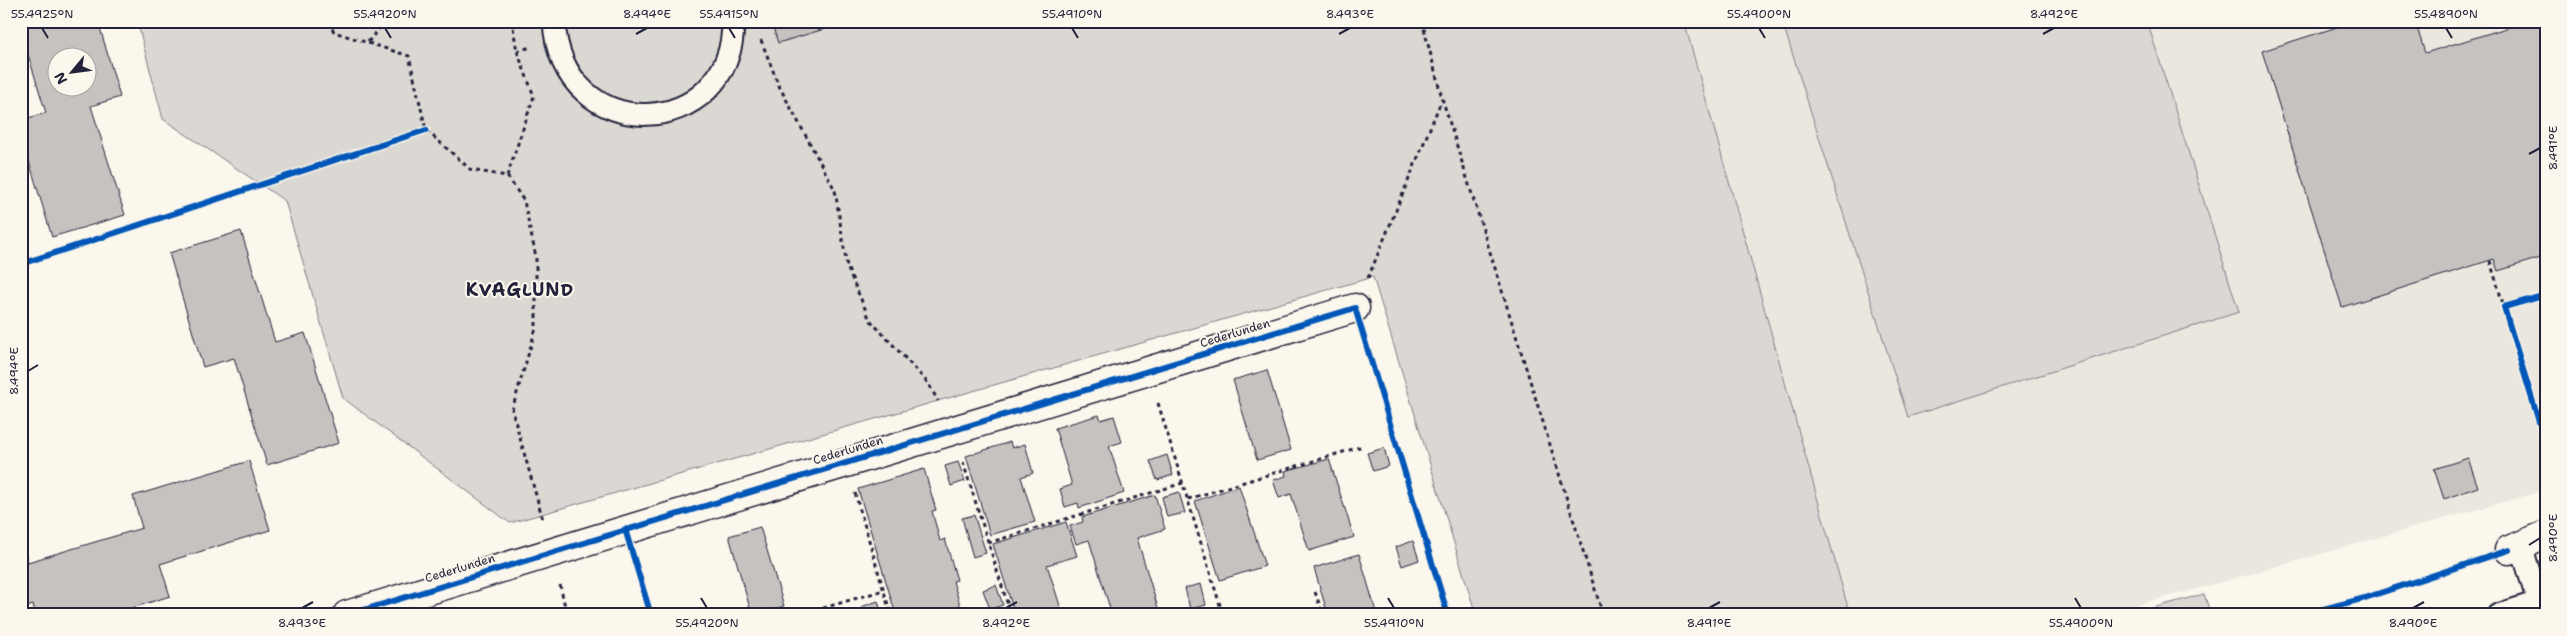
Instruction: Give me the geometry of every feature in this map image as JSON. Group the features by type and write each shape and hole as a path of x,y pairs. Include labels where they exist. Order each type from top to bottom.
{"street":[{"name":"Cederlunden","path":"347,615 1355,308"},
{"path":"2515,547 2546,535"}],"lane":[{"path":"554,21 555,40 561,61 573,81 590,98 611,109 634,115 657,114 680,108 700,96 716,79 728,58 733,35 733,21"},
{"path":"2498,615 2538,602 2515,547"}],"path":[{"path":"329,21 334,32 409,56 426,130 471,170 508,176 524,201 536,257 536,328 512,410 552,552 567,615"},
{"path":"368,42 385,21"},
{"path":"508,176 534,96 518,52 512,21"},
{"path":"1422,21 1442,98 1603,615"},
{"path":"757,30 779,86 835,190 847,267 870,320 928,383 953,430 1011,615"},
{"path":"1355,308 1442,98"},
{"path":"2490,261 2507,316"},
{"path":"2504,307 2512,305"},
{"path":"1148,371 1223,615"},
{"path":"1188,499 1363,446"},
{"path":"846,462 891,615"},
{"path":"988,542 1183,483"},
{"path":"800,615 884,590"},
{"path":"1315,592 1322,614 1317,615"}],"shaded area":[{"path":"137,21 1684,21 1850,615 1476,615 1373,277 510,523 343,398 285,201 163,119"},
{"path":"1684,21 2546,21 2546,490 2215,584 2098,615 1850,615"},
{"path":"1782,21 2147,21 2239,312 1908,417"},
{"path":"2204,594 2211,615 2127,615"}],"building":[{"path":"21,21 98,21 120,97 91,106 125,215 52,237 21,135 21,120 46,113 21,32"},
{"path":"771,21 840,21 841,24 778,43"},
{"path":"2356,21 2415,21 2425,53 2529,21 2546,21 2546,256 2498,271 2494,259 2342,307 2262,51"},
{"path":"241,231 275,342 305,333 339,443 267,465 234,358 203,367 169,253"},
{"path":"1267,370 1291,450 1257,460 1233,380"},
{"path":"1099,415 1101,420 1114,416 1122,442 1109,446 1124,493 1079,508 1078,503 1065,507 1060,489 1072,485 1055,428"},
{"path":"1010,442 1012,448 1025,444 1033,473 1021,477 1035,522 990,535 966,456"},
{"path":"1384,448 1389,466 1373,471 1367,453"},
{"path":"1167,455 1173,475 1157,480 1150,461"},
{"path":"2468,458 2478,487 2444,499 2434,469"},
{"path":"1329,459 1354,537 1309,551 1291,494 1279,498 1273,480 1286,476 1285,471"},
{"path":"249,461 270,530 160,564 170,596 110,615 36,615 33,605 21,609 21,539 28,562 142,528 133,496"},
{"path":"958,462 965,481 951,486 945,466"},
{"path":"924,469 936,510 932,511 940,541 945,539 957,580 953,581 963,615 896,615 858,489"},
{"path":"1239,486 1265,566 1220,580 1195,501"},
{"path":"1179,492 1185,513 1167,517 1162,497"},
{"path":"1155,495 1165,529 1137,538 1160,615 1112,615 1089,540 1076,544 1070,526 1083,522 1082,517"},
{"path":"974,515 986,553 973,557 962,518"},
{"path":"1066,522 1077,556 1047,565 1063,615 1015,615 993,544"},
{"path":"760,527 784,606 752,615 729,536"},
{"path":"1413,541 1419,560 1402,566 1396,547"},
{"path":"1359,554 1377,615 1328,615 1314,568"},
{"path":"1201,584 1206,605 1190,609 1185,588"},
{"path":"996,585 1003,605 990,609 983,590"},
{"path":"878,601 882,615 864,615 861,607"}],"cycle path":[{"path":"21,264 426,130"},
{"path":"2546,295 2504,307 2546,445"},
{"path":"347,615 1355,308 1448,615"},
{"path":"625,529 651,615"},
{"path":"2301,615 2365,598 2509,550"}],"district":[{"name":"KVAGLUND","path":"520,290"}]}
